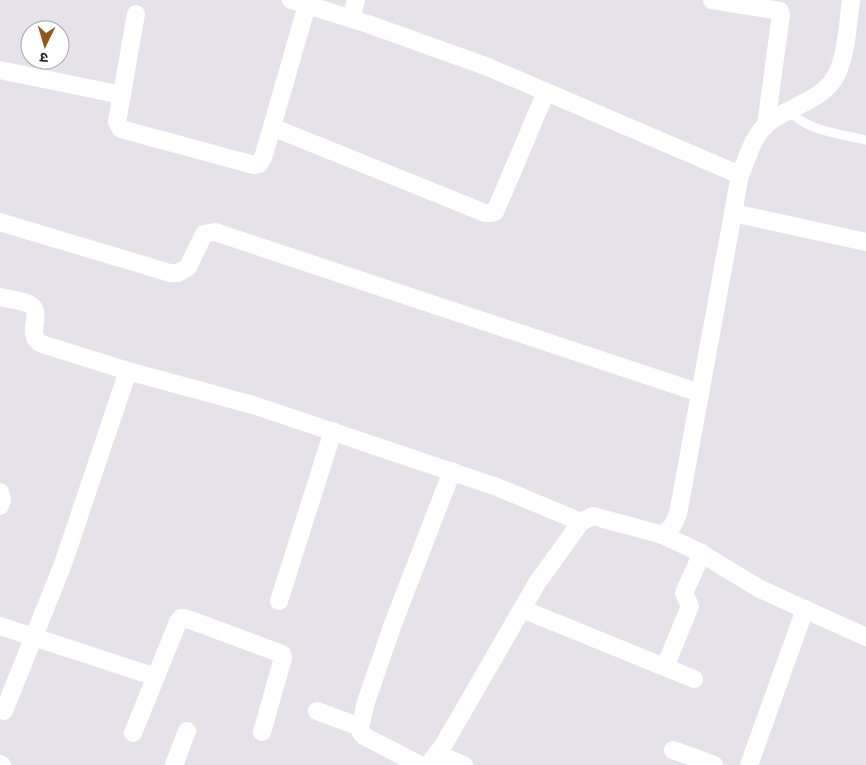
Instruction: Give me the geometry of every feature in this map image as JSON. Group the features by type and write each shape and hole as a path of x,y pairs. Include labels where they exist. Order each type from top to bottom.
{"street":[{"path":"351,18 356,0"},
{"path":"712,0 780,11 766,125"},
{"path":"663,535 674,525 678,514 740,175 755,142 766,125 823,92 834,79 842,62 851,0"},
{"path":"136,14 117,122 121,129 259,164 263,158 272,127 299,3 351,18 488,67 740,175"},
{"path":"0,70 122,95"},
{"path":"272,127 485,213 491,213 495,212 546,92"},
{"path":"733,213 866,242"},
{"path":"0,222 170,273 178,273 188,267 204,234 215,232 700,393"},
{"path":"0,297 28,303 33,307 36,315 34,331 36,339 42,344 128,371 253,405 333,431 497,487 581,522"},
{"path":"4,711 72,539 128,371"},
{"path":"279,600 333,431"},
{"path":"420,765 364,736 360,728 366,702 393,624 452,471"},
{"path":"0,492 2,499 0,506"},
{"path":"464,765 432,760 448,738 537,584 581,522 593,516 663,535 702,553 760,589 866,637"},
{"path":"665,667 690,606 684,593 702,553"},
{"path":"522,609 694,679"},
{"path":"749,765 805,609"},
{"path":"133,733 181,618 279,651 283,658 262,732"},
{"path":"0,626 156,677"},
{"path":"317,711 360,728"},
{"path":"174,765 187,731"},
{"path":"673,750 714,765"}],"lane":[{"path":"788,111 795,118 812,126 866,140"}]}
